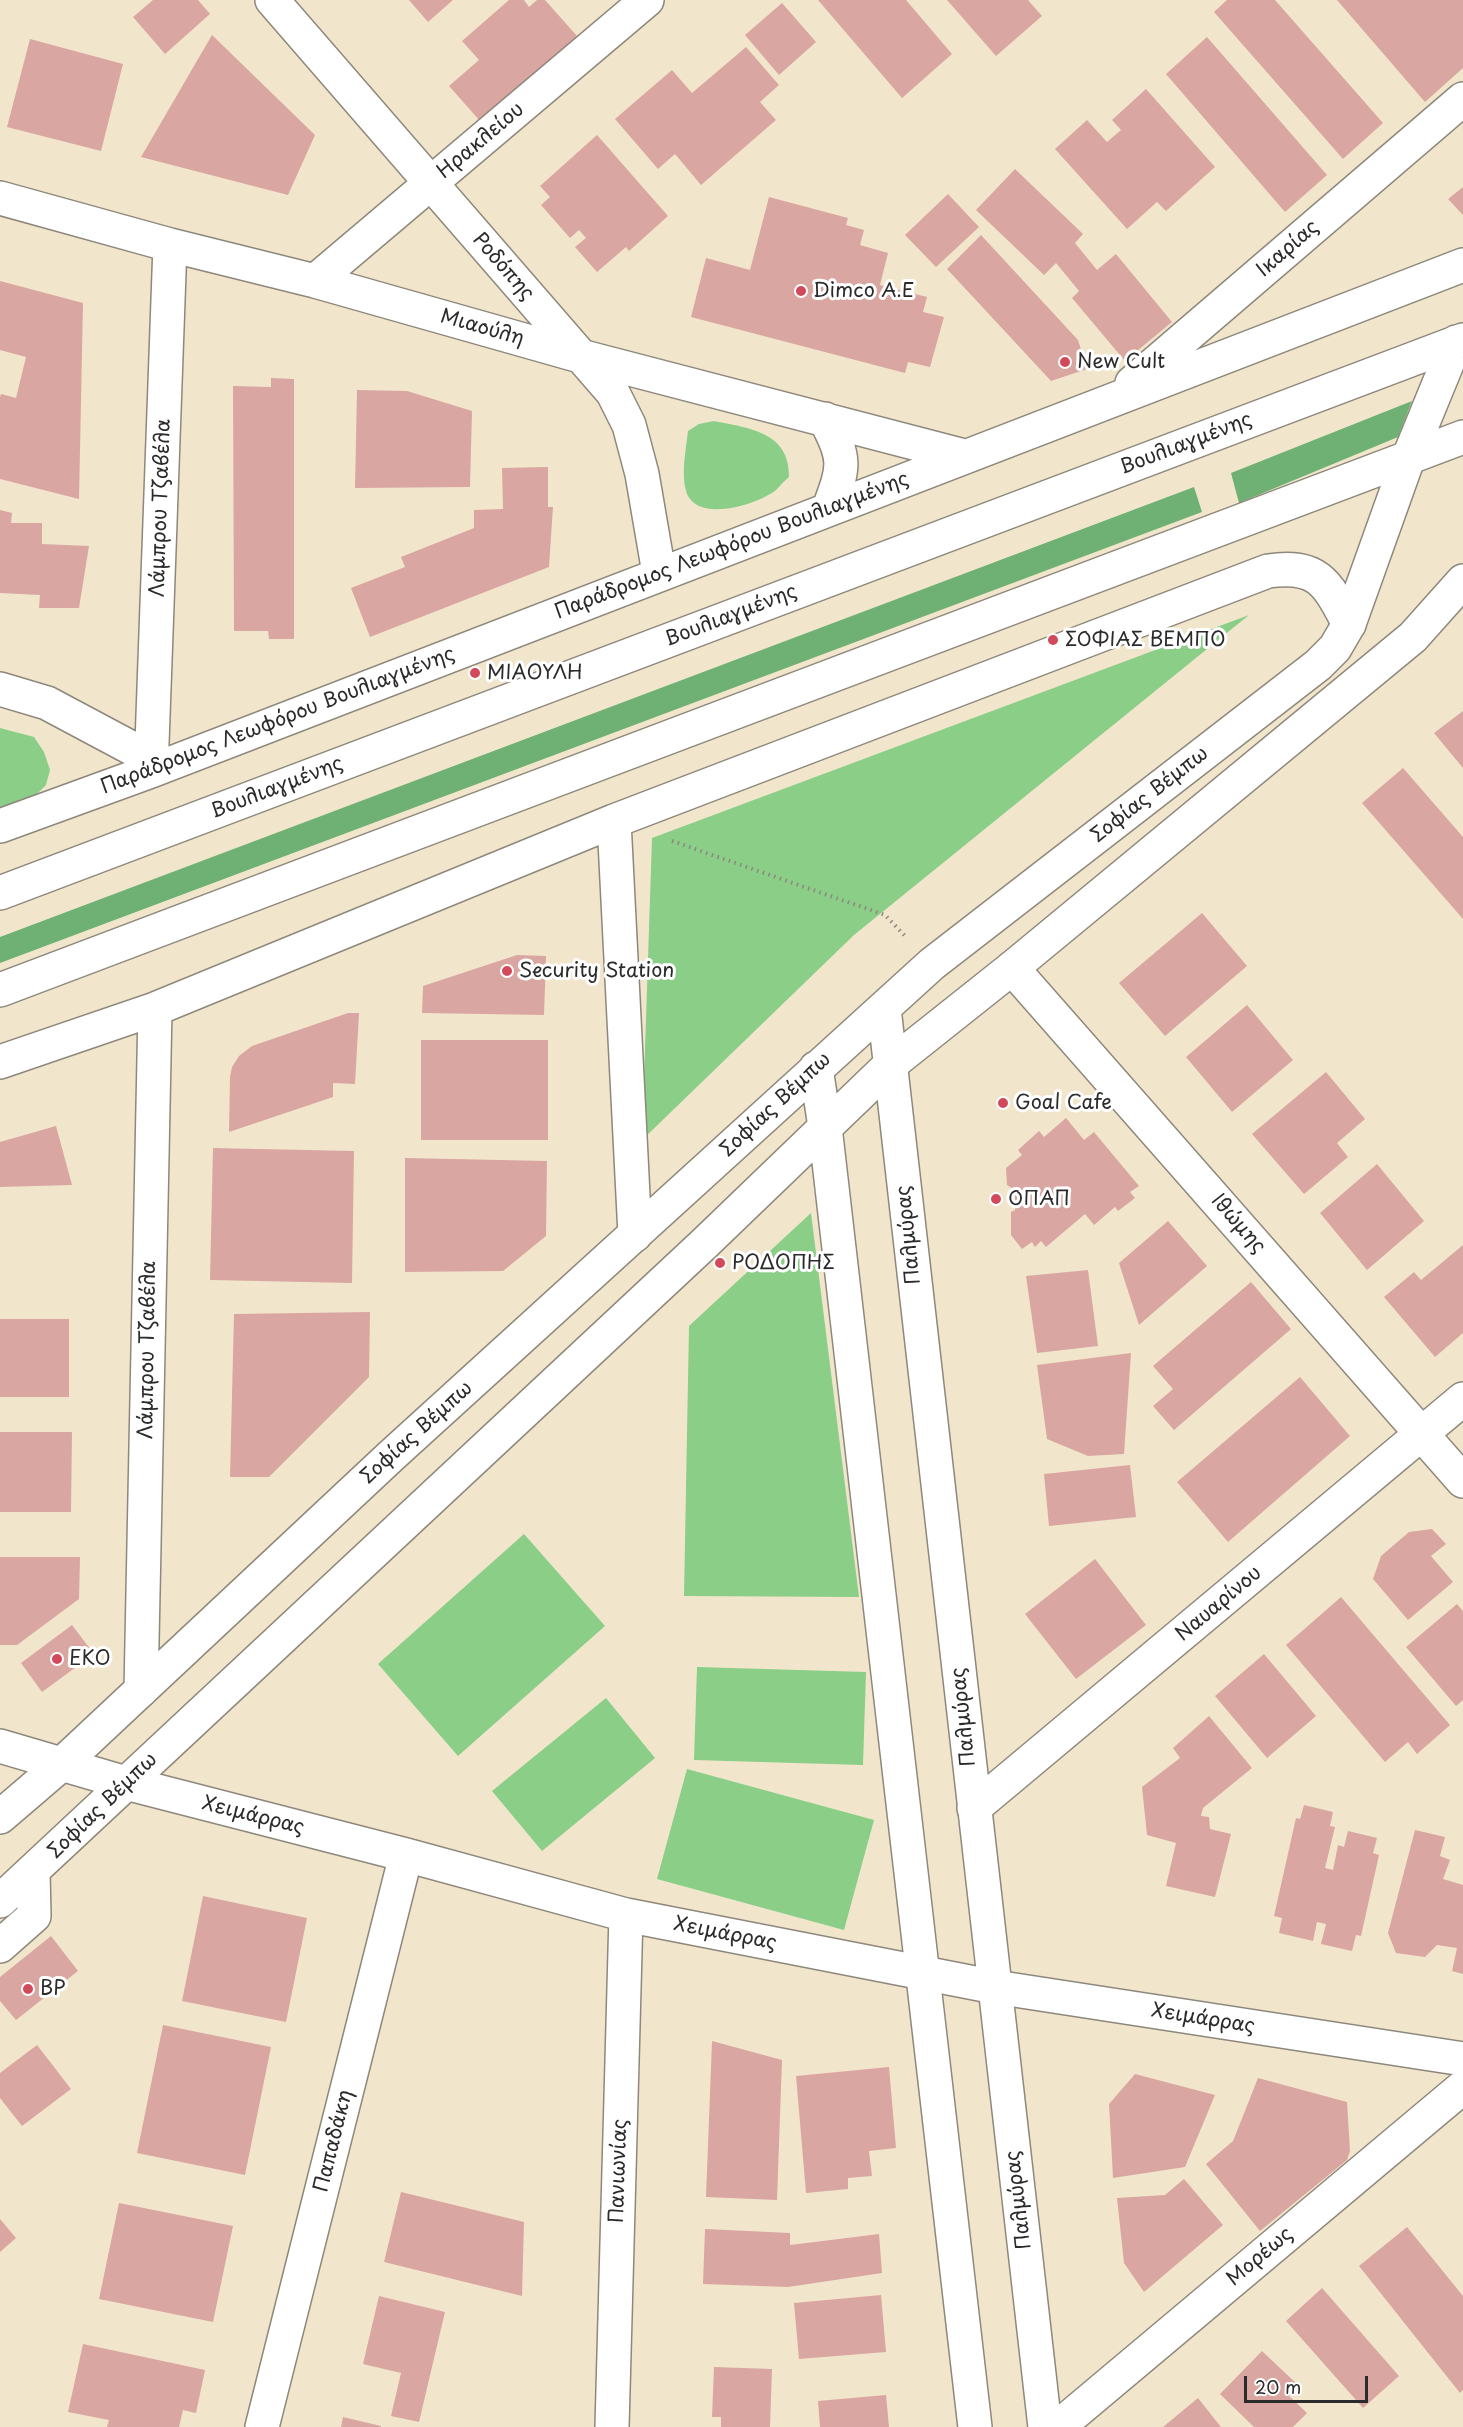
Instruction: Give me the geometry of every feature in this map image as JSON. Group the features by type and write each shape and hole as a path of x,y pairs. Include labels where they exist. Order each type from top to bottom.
{"street":[{"name":"Ροδόπης","path":"272,0 613,393 629,425 642,474 660,573"},
{"name":"Ηρακλείου","path":"315,281 648,0"},
{"name":"Ικαρίας","path":"1113,400 1463,99"},
{"name":"Μιαούλη","path":"0,198 170,245 315,281 580,356 964,456"},
{"name":"Λάμπρου Τζαβέλα","path":"152,765 170,245"},
{"name":"Παράδρομος Λεωφόρου Βουλιαγμένης","path":"0,826 152,765 1463,265"},
{"name":"Σοφίας Βέμπω","path":"0,1817 63,1763 391,1456 932,964 1318,665 1335,648 1349,624 1408,459 1460,341"},
{"name":"Βουλιαγμένης","path":"0,893 1460,341"},
{"path":"825,419 840,449 841,475 829,508"},
{"path":"0,990 1463,437"},
{"path":"0,1062 155,1009 614,821 1268,571 1298,569 1312,574 1330,590 1349,624"},
{"name":"Σοφίας Βέμπω","path":"0,1900 33,1872 705,1243 890,1065 1012,968 1413,637 1463,581"},
{"path":"0,689 47,703 152,765"},
{"path":"614,821 635,1235"},
{"name":"Ιθώμης","path":"1012,968 1463,1481"},
{"name":"Παλμύρας","path":"884,1008 1045,2427"},
{"name":"Λάμπρου Τζαβέλα","path":"141,1690 155,1009"},
{"path":"816,1068 825,1127 975,2427"},
{"name":"Ναυαρίνου","path":"975,1808 1463,1399"},
{"name":"Χειμάρρας","path":"0,1746 126,1783 406,1855 626,1915 994,1987 1463,2060"},
{"name":"Παπαδάκη","path":"262,2427 406,1855"},
{"path":"0,1946 34,1916 33,1872"},
{"name":"Πανιωνίας","path":"612,2427 626,1915"},
{"name":"Μορέως","path":"1058,2427 1463,2087"}],"path":[{"path":"671,841 885,915 932,964"}],"green space":[{"path":"1412,401 1398,437 1239,503 1231,473"},
{"path":"714,421 741,426 775,441 783,450 788,462 789,477 767,496 742,506 714,509 702,507 692,501 686,491 684,477 688,431 699,424"},
{"path":"1194,487 1202,512 0,963 0,937"},
{"path":"1249,615 854,935 642,1140 652,838"},
{"path":"0,728 34,737 44,752 50,770 46,785 34,797 0,811"},
{"path":"811,1213 859,1597 684,1596 689,1326"},
{"path":"524,1534 605,1626 458,1756 378,1664"},
{"path":"697,1667 866,1672 863,1765 694,1760"},
{"path":"606,1698 655,1758 542,1851 492,1791"},
{"path":"687,1769 874,1820 844,1930 657,1879"}],"building":[{"path":"153,0 198,0 210,14 165,54 133,17"},
{"path":"409,0 453,0 428,22"},
{"path":"509,0 524,0 529,7 537,0 545,0 577,36 480,121 449,86 479,60 462,41"},
{"path":"818,0 906,0 952,54 902,98"},
{"path":"947,0 1028,0 1042,16 996,56"},
{"path":"1227,0 1275,0 1383,123 1343,159 1214,12"},
{"path":"1337,0 1463,0 1463,68 1425,102"},
{"path":"782,3 816,42 779,75 745,35"},
{"path":"212,35 315,135 288,195 141,157"},
{"path":"1207,37 1327,175 1285,212 1166,74"},
{"path":"30,39 123,64 101,151 7,127"},
{"path":"746,47 779,85 760,102 776,120 701,185 675,154 658,169 615,119 672,70 692,93"},
{"path":"1146,89 1215,167 1166,211 1157,202 1127,229 1055,149 1087,120 1107,142 1121,130 1112,120"},
{"path":"597,135 668,216 629,251 626,247 597,272 575,247 586,238 579,230 570,238 541,205 550,197 540,186"},
{"path":"1015,169 1083,234 1075,243 1097,270 1116,254 1172,322 1125,361 1072,298 1079,291 1056,263 1044,275 976,210"},
{"path":"1463,187 1463,215 1448,199"},
{"path":"948,194 979,227 936,267 905,235"},
{"name":"Dimco Α.Ε","path":"769,197 848,218 846,225 864,230 860,245 888,253 880,285 927,297 923,312 944,317 930,367 908,362 905,373 691,317 706,258 750,270"},
{"path":"981,235 1078,340 1087,369 1051,381 947,269"},
{"path":"0,281 83,303 79,499 0,479 0,397 1,394 16,398 26,357 0,350"},
{"path":"271,378 294,379 294,639 269,639 268,631 234,631 233,386 271,387"},
{"path":"357,390 407,391 472,411 470,487 355,488"},
{"path":"548,467 548,507 553,507 549,567 370,637 351,588 405,567 401,557 474,528 474,510 503,509 502,468"},
{"path":"0,510 12,513 11,523 42,523 42,544 89,546 79,608 39,608 40,595 0,593"},
{"path":"1463,711 1463,768 1434,733"},
{"path":"1403,768 1463,837 1463,919 1362,803"},
{"path":"1202,913 1247,966 1165,1036 1119,983"},
{"name":"Security Station","path":"517,955 546,956 544,1015 422,1013 423,986"},
{"path":"1247,1005 1293,1060 1232,1112 1186,1057"},
{"path":"348,1013 359,1013 355,1084 333,1083 333,1097 229,1132 230,1077 232,1067 239,1056 252,1046"},
{"path":"421,1040 548,1040 548,1140 421,1140"},
{"path":"1326,1072 1365,1119 1337,1143 1348,1157 1304,1194 1252,1134"},
{"path":"1066,1118 1084,1140 1094,1132 1139,1186 1130,1192 1135,1198 1118,1211 1115,1207 1094,1225 1085,1214 1046,1247 1041,1241 1035,1247 1032,1242 1022,1249 1011,1235 1011,1212 1015,1210 1015,1190 1007,1185 1006,1168 1022,1155 1018,1150 1039,1131 1044,1137"},
{"path":"56,1126 72,1185 0,1187 0,1142"},
{"path":"213,1148 354,1151 352,1283 210,1280"},
{"path":"405,1158 547,1161 546,1236 503,1271 405,1272"},
{"path":"1377,1164 1424,1221 1367,1270 1320,1213"},
{"path":"1168,1221 1207,1266 1139,1325 1119,1263"},
{"path":"1463,1245 1463,1333 1435,1357 1384,1297 1414,1272 1421,1280"},
{"path":"1088,1270 1098,1346 1037,1353 1026,1276"},
{"path":"1251,1282 1291,1329 1174,1430 1153,1406 1173,1389 1153,1366"},
{"path":"370,1312 369,1377 269,1477 230,1477 234,1314"},
{"path":"0,1319 69,1319 69,1397 0,1397"},
{"path":"1131,1353 1124,1454 1088,1456 1047,1439 1037,1365"},
{"path":"1300,1377 1350,1436 1228,1542 1177,1482"},
{"path":"0,1432 72,1432 71,1512 0,1512"},
{"path":"1130,1465 1136,1517 1049,1526 1044,1474"},
{"path":"1432,1529 1446,1544 1431,1556 1453,1582 1408,1620 1373,1579 1381,1556 1409,1532"},
{"path":"0,1557 80,1557 79,1599 17,1645 0,1645"},
{"path":"1095,1559 1146,1625 1076,1679 1025,1614"},
{"path":"1341,1597 1450,1725 1417,1754 1408,1742 1385,1762 1286,1645"},
{"path":"1457,1604 1463,1611 1463,1700 1456,1706 1406,1647"},
{"name":"EKO","path":"72,1625 94,1654 42,1692 21,1663"},
{"path":"1264,1654 1316,1716 1267,1758 1215,1696"},
{"path":"1209,1716 1252,1768 1203,1808 1201,1816 1209,1817 1210,1829 1231,1834 1215,1897 1166,1886 1176,1843 1147,1835 1142,1787 1180,1758 1173,1748"},
{"path":"1304,1805 1333,1812 1330,1826 1335,1827 1325,1868 1333,1870 1338,1845 1344,1847 1348,1831 1377,1838 1373,1853 1379,1855 1361,1936 1356,1935 1352,1951 1321,1944 1326,1924 1317,1922 1313,1941 1279,1933 1282,1918 1274,1916 1296,1818 1300,1819"},
{"path":"1415,1830 1445,1837 1440,1856 1450,1860 1443,1879 1463,1885 1463,1974 1452,1971 1457,1948 1437,1945 1425,1957 1396,1953 1388,1933"},
{"path":"203,1896 307,1918 286,2022 182,2001"},
{"name":"BP","path":"51,1936 78,1971 16,2020 0,2001 0,1977"},
{"path":"163,2025 271,2047 245,2175 137,2153"},
{"path":"712,2041 782,2060 777,2200 706,2197"},
{"path":"37,2045 71,2089 22,2126 0,2098 0,2073"},
{"path":"889,2067 896,2148 869,2151 872,2176 848,2178 848,2189 806,2193 796,2076"},
{"path":"1135,2074 1215,2095 1185,2167 1113,2178 1109,2104"},
{"path":"1258,2078 1347,2102 1350,2151 1347,2160 1260,2231 1206,2164 1233,2141"},
{"path":"1184,2179 1223,2225 1144,2292 1124,2263 1117,2198 1165,2195"},
{"path":"401,2192 524,2222 522,2296 384,2262"},
{"path":"119,2203 233,2226 213,2322 99,2299"},
{"path":"0,2219 16,2238 0,2252"},
{"path":"1407,2227 1463,2296 1463,2390 1460,2393 1359,2266"},
{"path":"705,2229 790,2233 790,2245 879,2234 882,2273 788,2287 703,2284"},
{"path":"1322,2288 1399,2376 1363,2408 1286,2321"},
{"path":"881,2295 886,2352 799,2359 794,2303"},
{"path":"379,2296 445,2312 419,2422 391,2416 401,2373 363,2364"},
{"path":"83,2344 205,2370 196,2413 183,2410 179,2427 107,2427 109,2420 68,2412"},
{"path":"1262,2351 1299,2386 1289,2396 1307,2413 1293,2427 1254,2427 1220,2394"},
{"path":"714,2367 772,2369 770,2427 721,2427 721,2417 712,2417"},
{"path":"886,2395 889,2427 820,2427 818,2401"},
{"path":"1198,2398 1221,2427 1163,2427"},
{"path":"343,2417 381,2426 381,2427 341,2427"}],"place":[{"name":"Dimco Α.Ε","path":"801,291"},
{"name":"New Cult","path":"1065,362"},
{"name":"ΣΟΦΙΑΣ ΒΕΜΠΟ","path":"1053,640"},
{"name":"ΜΙΑΟΥΛΗ","path":"475,673"},
{"name":"Security Station","path":"507,971"},
{"name":"Goal Cafe","path":"1003,1103"},
{"name":"ΟΠΑΠ","path":"996,1199"},
{"name":"ΡΟΔΟΠΗΣ","path":"720,1263"},
{"name":"EKO","path":"57,1659"},
{"name":"BP","path":"28,1989"}]}
